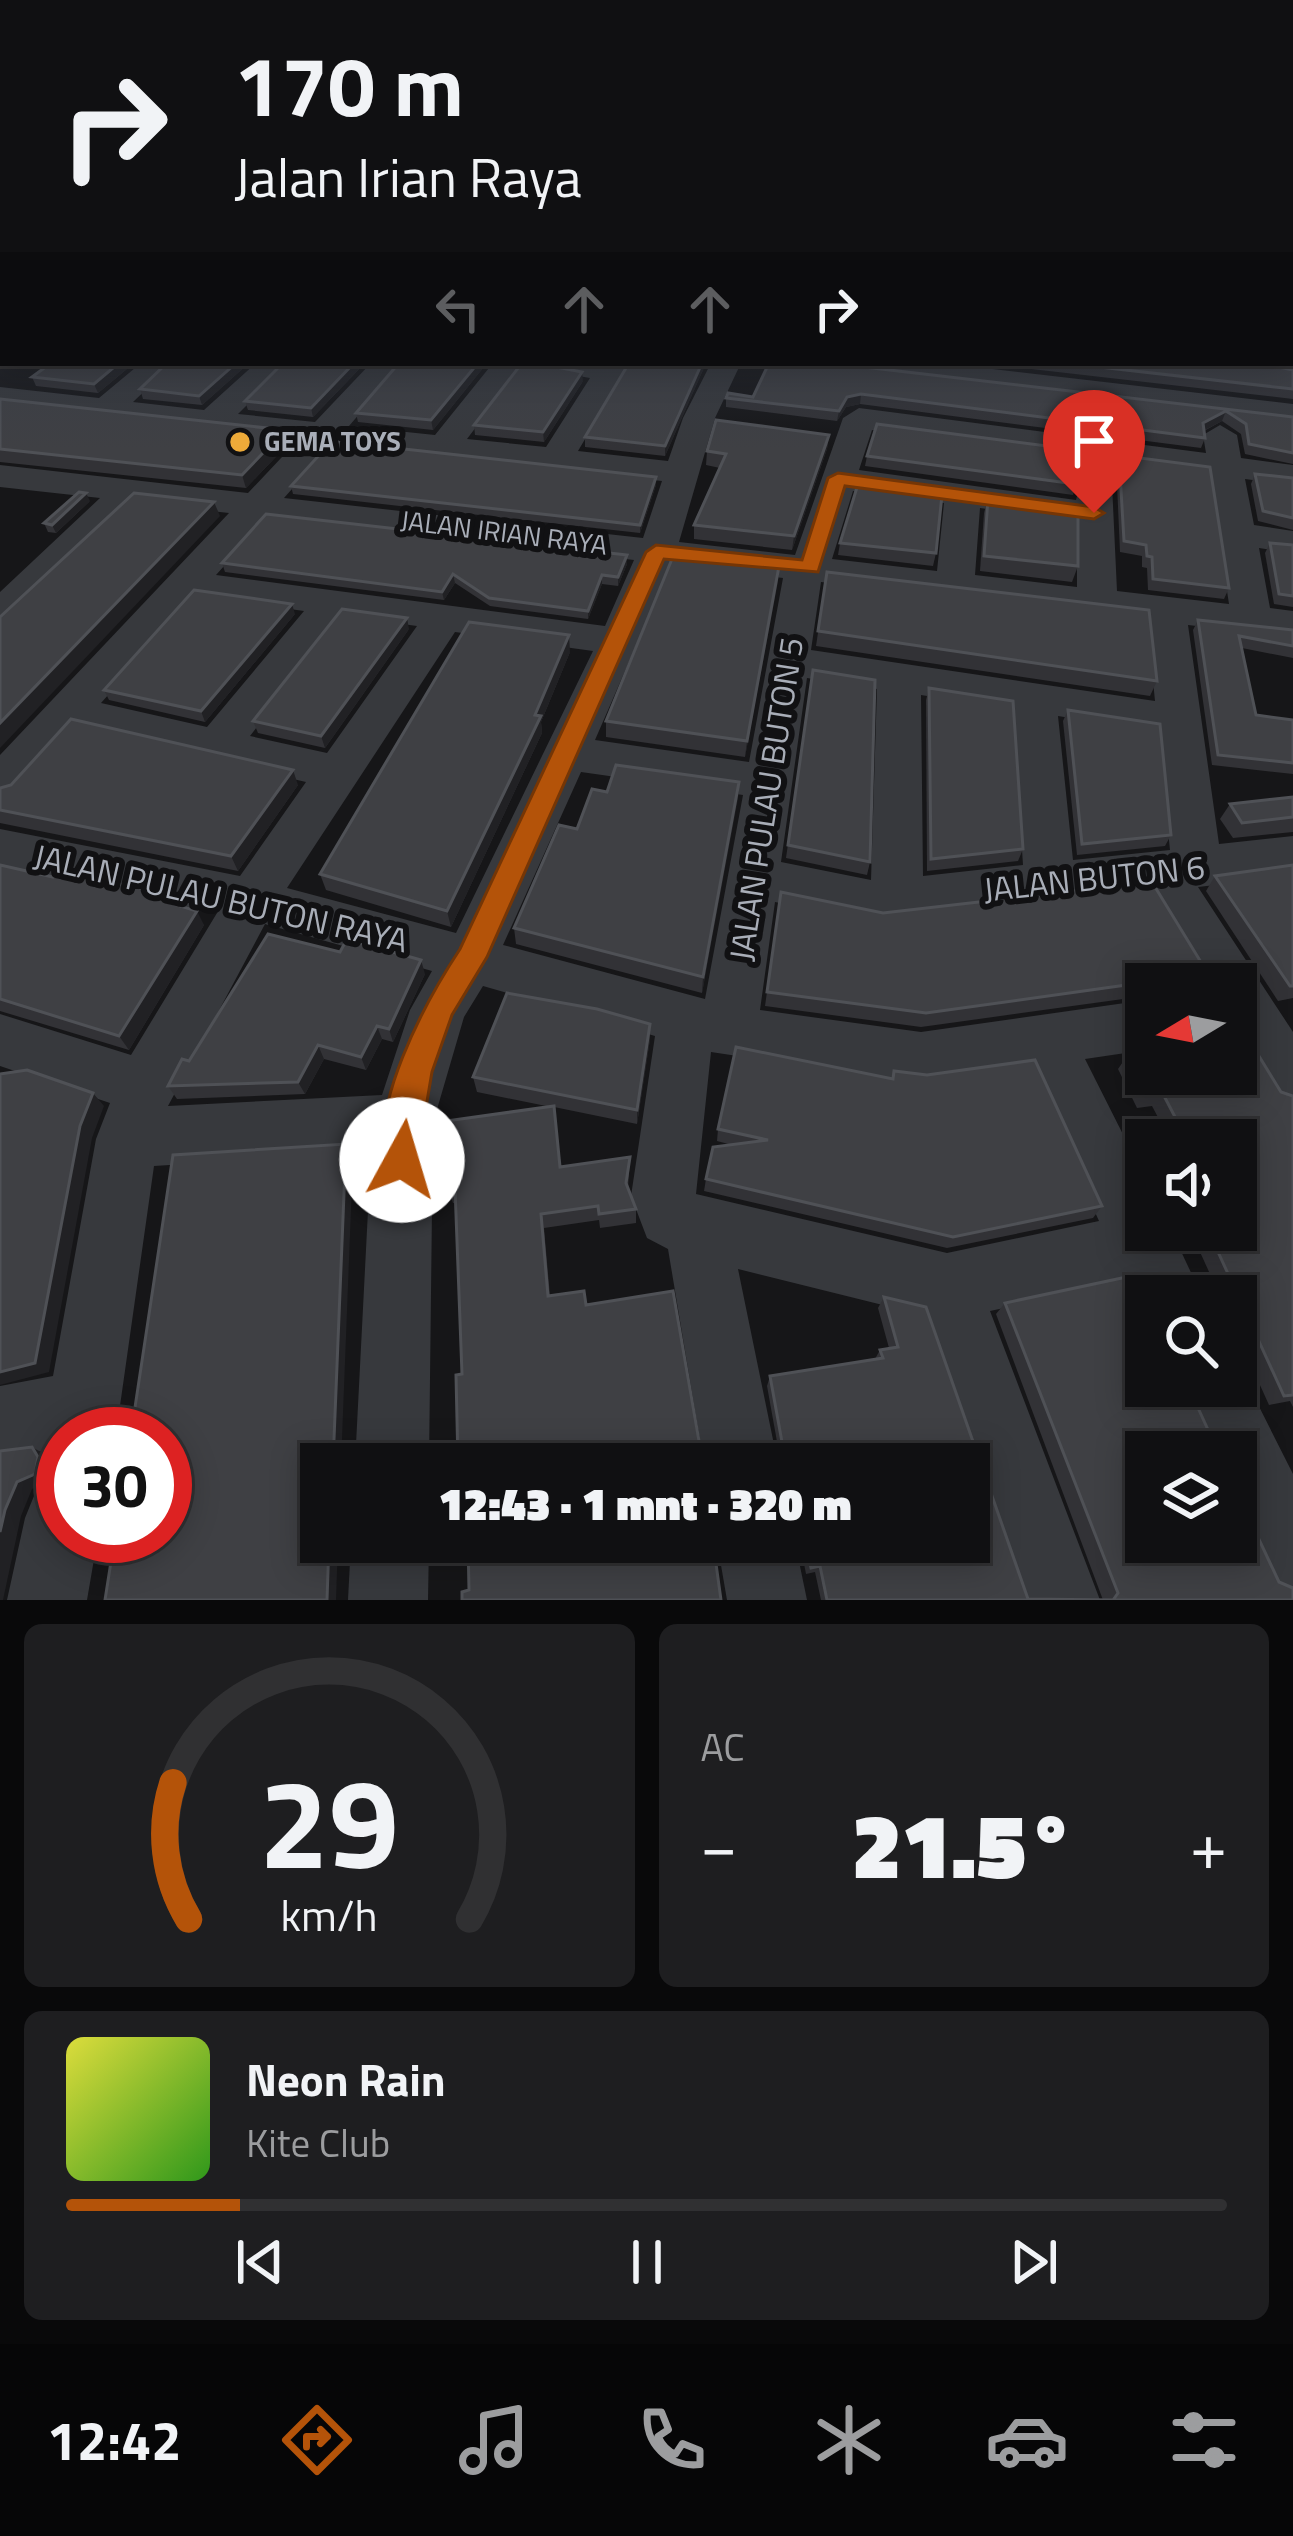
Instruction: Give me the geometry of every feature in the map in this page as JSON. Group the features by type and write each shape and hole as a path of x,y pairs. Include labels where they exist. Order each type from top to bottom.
{"street":[{"path":"48,434 154,366"},
{"path":"211,422 271,366"},
{"path":"0,785 385,366"},
{"path":"443,448 507,366"},
{"path":"393,1443 403,1124 438,1010 471,957 619,641 683,473 720,421 725,366"},
{"name":"JALAN PULAU BUTON 5","path":"697,1228 670,1215 663,1196 707,1026 753,877 807,567 851,427 869,392 875,393 874,366"},
{"path":"898,366 1293,414"},
{"path":"1196,366 1224,464 1252,620"},
{"path":"555,460 613,367"},
{"path":"972,372 973,433"},
{"path":"1,397 34,374"},
{"path":"1093,391 1097,599"},
{"path":"1,397 683,473"},
{"path":"851,427 973,433 1293,475"},
{"name":"JALAN IRIAN RAYA","path":"0,476 1293,624"},
{"path":"838,478 1094,513"},
{"path":"0,614 130,490"},
{"path":"955,584 963,495"},
{"path":"1237,534 1293,542"},
{"path":"188,583 619,641"},
{"path":"217,746 331,604"},
{"path":"1166,609 1181,720 1179,869 1229,963"},
{"path":"84,1407 136,1113 252,899 442,620"},
{"path":"789,662 1181,720"},
{"path":"895,900 901,849 899,679"},
{"path":"1034,699 1050,883"},
{"path":"67,711 336,772"},
{"path":"567,753 769,782"},
{"name":"JALAN PULAU BUTON RAYA","path":"0,848 252,899 707,1026 921,1058 1125,1028"},
{"name":"JALAN BUTON 6","path":"753,877 878,902 1293,856"},
{"path":"1257,1016 1293,1084"},
{"path":"0,1040 136,1113 292,1125 403,1124"},
{"path":"737,1443 697,1228 947,1287 1156,1270 1046,1040"},
{"path":"947,1287 1060,1600"},
{"path":"1221,1407 1293,1557"},
{"path":"0,1422 36,1421"},
{"path":"47,1600 54,1563"},
{"path":"388,1600 389,1563"},
{"path":"760,1563 766,1600"}],"building":[{"path":"47,366 115,366 94,384 32,377"},
{"path":"164,366 233,366 199,396 140,389"},
{"path":"280,366 351,366 311,408 245,401"},
{"path":"396,366 476,366 431,420 356,413"},
{"path":"520,366 582,372 543,432 474,425"},
{"path":"627,366 701,366 665,446 585,437"},
{"path":"768,366 862,366 1293,417 1293,453 1249,444 1246,424 1226,411 1203,423 1205,438 861,394 847,397 839,411 726,398 728,393 753,397"},
{"path":"1090,366 1274,366 1293,370 1293,389"},
{"path":"0,399 285,430 242,475 0,449"},
{"path":"716,420 829,435 794,536 694,525 726,454 707,451"},
{"path":"877,424 1210,467 1229,588 1153,579 1146,545 1124,541 1120,473 1113,463 1083,463 1076,484 867,456"},
{"path":"332,441 656,477 640,525 291,486"},
{"path":"1255,474 1293,478 1293,518 1263,511"},
{"path":"858,484 942,495 936,553 840,543"},
{"path":"79,492 86,493 52,525 44,523"},
{"path":"134,493 214,502 0,723 0,617"},
{"path":"988,498 1078,511 1078,566 984,556"},
{"path":"266,514 627,555 618,577 602,575 588,611 489,598 453,574 442,592 222,563"},
{"path":"1270,543 1293,545 1293,596 1279,594"},
{"path":"674,554 779,566 747,741 606,721"},
{"path":"827,572 1149,610 1157,681 818,631"},
{"path":"194,590 292,604 201,711 104,690"},
{"path":"342,609 407,618 321,736 253,721"},
{"path":"1198,620 1293,630 1293,646 1239,636 1256,715 1293,720 1293,763 1218,755"},
{"path":"469,622 569,635 535,715 541,716 447,911 320,874"},
{"path":"813,670 875,680 870,862 788,845"},
{"path":"929,688 1013,701 1023,849 931,859"},
{"path":"1068,710 1160,724 1171,835 1082,844"},
{"path":"71,719 293,770 231,856 0,810 0,788 11,785"},
{"path":"616,765 739,782 703,977 514,928 559,825 577,829 592,789 607,792"},
{"path":"1293,797 1293,817 1242,823 1230,804"},
{"path":"0,865 53,877 58,871 172,895 167,902 197,911 119,1036 0,999"},
{"path":"1293,865 1293,986 1290,986 1215,876"},
{"path":"1152,882 1202,963 1125,963 1125,985 926,1013 767,992 781,892 883,913"},
{"path":"268,934 340,952 347,939 421,960 389,1029 377,1026 361,1057 318,1045 298,1082 168,1086 182,1059 189,1061"},
{"path":"507,993 650,1024 637,1110 473,1077"},
{"path":"736,1047 893,1079 894,1071 927,1075 1035,1060 1102,1206 953,1237 706,1179 713,1147 768,1140 718,1129"},
{"path":"1257,1053 1281,1092 1293,1096 1293,1395 1284,1396 1257,1337 1257,1275 1229,1275 1218,1251 1257,1251 1257,1119 1176,1119 1164,1095 1257,1095"},
{"path":"27,1070 93,1093 80,1126 35,1363 0,1372 0,1074"},
{"path":"554,1106 560,1167 630,1157 626,1183 636,1209 599,1214 598,1206 541,1214 548,1296 584,1291 586,1305 673,1291 699,1443 458,1443 456,1375 462,1374 455,1188 448,1189 446,1121"},
{"path":"346,1144 334,1443 300,1443 300,1563 328,1563 327,1600 105,1600 111,1563 192,1563 192,1407 135,1407 173,1155"},
{"path":"1125,1277 1125,1407 1198,1407 1209,1431 1125,1431 1125,1563 1257,1563 1257,1535 1279,1582 1293,1588 1293,1600 1113,1600 1118,1593 1005,1303"},
{"path":"884,1297 926,1307 974,1443 782,1443 770,1376 883,1358 880,1350 898,1347"},
{"path":"32,1447 36,1468 35,1474 17,1482 0,1532 0,1451"},
{"path":"990,1490 1028,1599 1113,1600 827,1600 820,1566 811,1568 810,1563 990,1563"},
{"path":"468,1563 716,1563 721,1600 462,1600 462,1592 469,1590"}],"place":[{"name":"GEMA TOYS","path":"240,442"}],"route":[{"path":"402,1160 403,1124 415,1072 438,1010 471,957 656,552 810,567 838,478 1094,513"}]}
